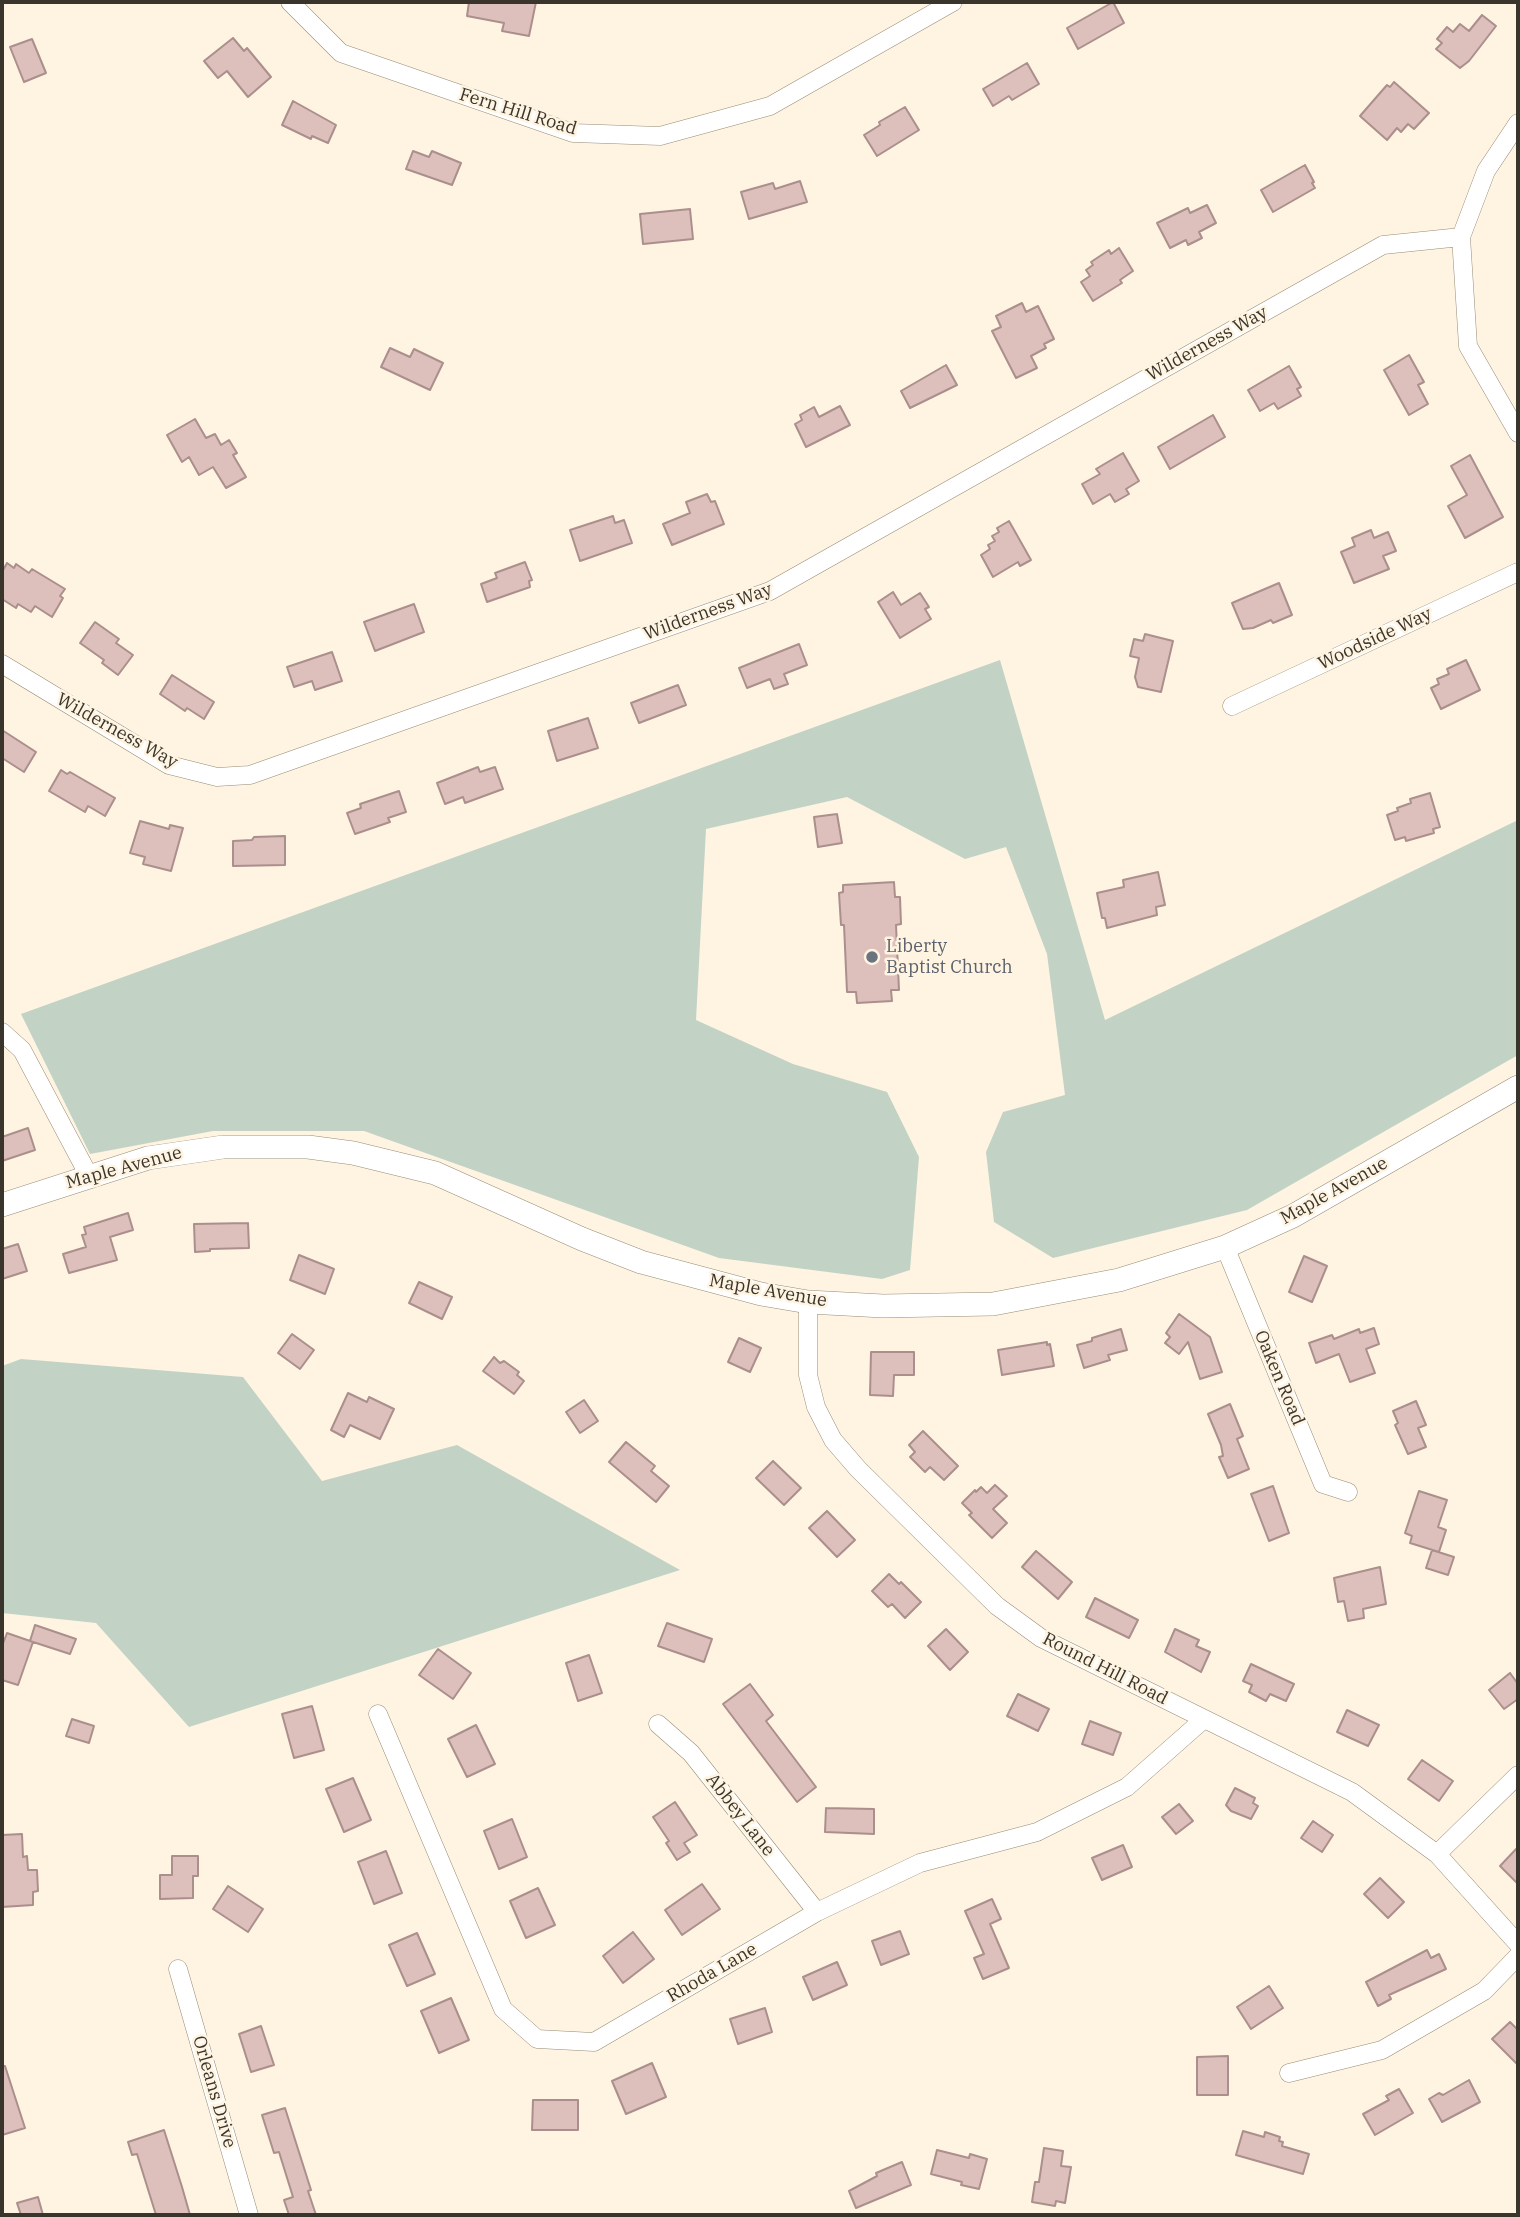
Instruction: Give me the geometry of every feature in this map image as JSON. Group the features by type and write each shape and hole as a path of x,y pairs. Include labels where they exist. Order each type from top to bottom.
{"main road":[{"name":"Maple Avenue","path":"2,1205 148,1158 223,1147 308,1147 353,1153 435,1173 640,1262 727,1286 808,1302 883,1306 993,1304 1119,1280 1225,1247 1293,1216 1518,1087"}],"street":[{"name":"Fern Hill Road","path":"290,2 341,54 573,133 660,136 770,106 953,2"},
{"path":"1518,123 1486,171 1461,237 1468,346 1518,433"},
{"name":"Wilderness Way","path":"2,664 169,765 217,777 250,775 770,591 1383,244 1461,237"},
{"name":"Woodside Way","path":"1232,706 1518,572"},
{"path":"2,1032 22,1050 89,1176"},
{"name":"Oaken Road","path":"1225,1247 1323,1484 1348,1492"},
{"name":"Round Hill Road","path":"808,1302 808,1374 816,1407 833,1440 858,1469 997,1605 1041,1639 1352,1792 1437,1854 1518,1944"},
{"name":"Rhoda Lane","path":"378,1714 503,2009 537,2039 594,2042 817,1912 920,1863 1037,1832 1127,1787 1204,1719"},
{"name":"Abbey Lane","path":"658,1724 691,1753 817,1912"},
{"path":"1437,1854 1518,1775"},
{"path":"1289,2073 1382,2050 1484,1992 1518,1955"},
{"name":"Orleans Drive","path":"178,1969 249,2215"}],"green space":[{"path":"1000,660 1105,1020 1518,820 1518,1055 1247,1210 1053,1258 994,1222 986,1152 1003,1112 1065,1095 1047,954 1006,847 965,859 847,797 706,829 696,1020 793,1064 887,1092 919,1157 910,1270 882,1279 719,1258 364,1131 213,1131 90,1154 21,1014"},
{"path":"21,1359 243,1377 322,1481 457,1445 680,1570 189,1727 96,1623 2,1613 2,1366"}],"building":[{"path":"469,2 536,2 529,36 502,31 504,23 467,16"},
{"path":"1113,2 1124,23 1078,49 1067,28"},
{"path":"1482,15 1496,26 1469,61 1460,68 1436,49 1442,43 1437,39 1447,27 1453,32 1460,24 1469,31"},
{"path":"233,38 244,51 247,48 271,77 248,97 227,71 218,78 204,61"},
{"path":"32,39 46,73 24,82 10,47"},
{"path":"1027,63 1039,84 1012,100 1009,96 993,106 983,89"},
{"path":"1394,82 1429,113 1414,129 1408,124 1401,132 1397,128 1387,140 1360,116 1387,85 1390,87"},
{"path":"293,101 336,125 328,143 312,136 311,139 282,125"},
{"path":"905,107 919,130 877,156 864,135 880,125 879,122"},
{"path":"413,151 429,157 432,151 461,163 452,185 406,169"},
{"path":"1305,165 1315,188 1273,212 1261,190"},
{"path":"800,181 807,202 749,219 741,192 773,183 775,189"},
{"path":"1207,205 1216,223 1199,232 1202,238 1188,245 1186,240 1170,248 1157,223 1188,208 1190,213"},
{"path":"690,209 693,239 643,244 640,214"},
{"path":"1119,248 1133,271 1120,280 1122,283 1093,301 1081,282 1090,276 1086,270 1093,265 1091,262 1109,250 1111,254"},
{"path":"1022,303 1026,312 1038,306 1054,339 1044,344 1046,348 1031,356 1037,368 1016,378 992,331 1001,327 996,316"},
{"path":"390,348 410,357 414,349 443,363 430,390 381,367"},
{"path":"1409,355 1424,382 1418,385 1428,404 1409,415 1384,370"},
{"path":"946,365 957,385 910,408 901,391"},
{"path":"1289,366 1301,387 1297,389 1301,396 1278,409 1274,403 1260,411 1248,390"},
{"path":"840,406 850,425 806,447 795,424 802,420 800,415 814,407 819,417"},
{"path":"1213,415 1225,437 1170,469 1158,447"},
{"path":"195,419 206,438 215,434 221,445 229,440 237,453 233,455 246,477 226,488 213,467 199,475 189,457 182,462 167,435"},
{"path":"1123,453 1139,481 1126,489 1129,494 1115,502 1110,494 1093,504 1082,484 1100,474 1096,469"},
{"path":"1470,455 1503,517 1465,538 1448,506 1467,495 1451,466"},
{"path":"707,494 711,502 715,501 724,524 672,545 663,524 690,513 686,502"},
{"path":"613,516 615,523 624,520 632,543 580,561 570,530"},
{"path":"1009,521 1031,560 1020,566 1018,562 993,577 981,555 990,549 988,545 995,541 992,536 999,532 997,528"},
{"path":"1371,530 1374,538 1388,532 1396,551 1383,556 1389,569 1354,583 1341,552 1355,546 1352,538"},
{"path":"525,562 532,580 529,581 530,587 487,602 481,584 497,578 495,573"},
{"path":"7,563 14,568 16,564 29,573 32,569 65,589 52,617 35,606 31,612 18,604 16,608 2,599 2,572"},
{"path":"1279,583 1292,615 1273,623 1271,620 1253,628 1243,629 1232,603"},
{"path":"893,592 901,605 920,593 929,607 925,609 931,619 900,638 878,602"},
{"path":"414,604 424,632 375,651 364,622"},
{"path":"95,622 119,639 116,643 133,655 118,675 102,663 104,660 80,643"},
{"path":"1145,634 1173,641 1161,692 1138,687 1135,677 1139,658 1130,656 1134,639 1143,641"},
{"path":"799,644 807,665 784,674 788,684 774,689 770,679 747,688 739,668"},
{"path":"332,652 342,681 315,690 312,681 294,687 287,667"},
{"path":"1466,660 1480,690 1441,709 1431,688 1439,684 1437,679 1449,674 1447,669"},
{"path":"172,675 214,702 204,719 187,708 185,711 160,694"},
{"path":"678,685 686,705 639,723 631,703"},
{"path":"588,718 598,748 557,761 548,731"},
{"path":"2,730 36,752 24,772 2,758"},
{"path":"478,767 480,772 495,767 503,789 465,803 463,797 445,804 437,783"},
{"path":"61,770 67,774 70,772 115,798 105,816 88,806 85,812 49,791"},
{"path":"399,791 406,812 388,818 390,822 355,834 347,813 361,808 360,804"},
{"path":"1430,793 1440,827 1433,829 1434,833 1406,841 1405,837 1395,840 1387,815 1411,803 1410,799"},
{"path":"837,814 842,843 818,847 814,817"},
{"path":"140,821 169,829 170,825 183,828 171,871 143,864 145,857 130,853"},
{"path":"285,836 285,865 233,866 233,841"},
{"path":"1158,872 1165,905 1156,907 1157,915 1107,928 1097,893 1124,887 1123,880"},
{"name":"Liberty Baptist Church","path":"894,882 895,897 900,897 901,924 896,925 899,990 891,990 892,1001 857,1003 856,992 847,992 844,925 841,925 839,893 843,892 843,885"},
{"path":"28,1128 35,1150 2,1161 2,1137"},
{"path":"128,1213 133,1230 110,1237 117,1260 69,1273 63,1254 86,1247 82,1235 86,1234 84,1227"},
{"path":"248,1223 249,1248 195,1252 194,1224"},
{"path":"18,1244 27,1271 2,1279 2,1249"},
{"path":"299,1255 334,1269 325,1294 290,1280"},
{"path":"1304,1256 1327,1266 1312,1302 1289,1292"},
{"path":"419,1282 452,1297 442,1319 409,1303"},
{"path":"1179,1314 1210,1337 1222,1372 1200,1379 1188,1342 1179,1354 1165,1343 1170,1337 1166,1333"},
{"path":"1374,1328 1379,1344 1366,1349 1375,1373 1350,1382 1339,1354 1316,1363 1309,1343 1332,1335 1334,1339 1359,1329 1360,1333"},
{"path":"1121,1329 1127,1350 1108,1355 1110,1360 1084,1368 1077,1345"},
{"path":"292,1334 314,1350 300,1369 278,1353"},
{"path":"739,1338 761,1348 750,1372 728,1362"},
{"path":"1047,1342 1047,1345 1050,1344 1054,1366 1002,1375 998,1350"},
{"path":"871,1352 914,1352 914,1375 894,1375 893,1396 870,1395"},
{"path":"494,1357 519,1372 517,1375 524,1381 514,1394 483,1371"},
{"path":"348,1393 367,1402 369,1397 394,1409 380,1439 350,1425 344,1437 331,1430"},
{"path":"584,1400 598,1421 580,1433 566,1412"},
{"path":"1416,1401 1426,1425 1418,1428 1426,1447 1408,1454 1395,1425 1398,1423 1393,1411"},
{"path":"1230,1404 1243,1436 1237,1439 1249,1469 1228,1478 1219,1457 1223,1456 1221,1445 1208,1414"},
{"path":"923,1431 958,1466 944,1480 930,1467 925,1472 910,1457 915,1452 909,1445"},
{"path":"626,1442 655,1466 651,1471 669,1486 656,1502 609,1462"},
{"path":"773,1461 801,1488 784,1505 756,1478"},
{"path":"995,1485 1007,1496 993,1509 1007,1523 992,1538 969,1515 972,1513 962,1503 975,1490 976,1492 981,1487 987,1493"},
{"path":"1273,1486 1289,1533 1269,1541 1251,1494"},
{"path":"1419,1491 1447,1500 1438,1527 1446,1530 1439,1552 1410,1543 1412,1536 1405,1533"},
{"path":"827,1511 855,1540 837,1557 809,1528"},
{"path":"1432,1550 1454,1557 1448,1575 1426,1568"},
{"path":"1036,1551 1072,1582 1058,1599 1022,1567"},
{"path":"1380,1567 1386,1604 1363,1609 1364,1618 1348,1621 1344,1601 1338,1602 1334,1578"},
{"path":"889,1574 921,1602 905,1618 892,1604 888,1607 872,1591"},
{"path":"1095,1598 1138,1620 1129,1638 1086,1617"},
{"path":"667,1623 712,1639 704,1662 658,1646"},
{"path":"35,1625 76,1639 70,1654 30,1641"},
{"path":"946,1629 968,1652 950,1670 928,1646"},
{"path":"1175,1629 1199,1640 1196,1646 1210,1652 1201,1672 1165,1652"},
{"path":"7,1633 33,1642 18,1685 2,1680 2,1646"},
{"path":"438,1649 471,1673 453,1699 419,1675"},
{"path":"589,1655 602,1693 578,1701 566,1663"},
{"path":"1251,1664 1294,1684 1286,1701 1270,1694 1266,1701 1249,1692 1252,1685 1243,1681"},
{"path":"1510,1673 1518,1684 1518,1699 1504,1709 1489,1690"},
{"path":"750,1684 773,1715 766,1721 816,1787 797,1802 723,1704"},
{"path":"1018,1694 1049,1709 1038,1731 1007,1716"},
{"path":"312,1706 324,1750 294,1758 282,1714"},
{"path":"1347,1710 1379,1725 1368,1746 1337,1732"},
{"path":"72,1719 94,1726 89,1743 66,1736"},
{"path":"1090,1721 1121,1733 1113,1755 1082,1744"},
{"path":"476,1725 495,1764 467,1777 448,1739"},
{"path":"1422,1760 1453,1781 1439,1801 1408,1779"},
{"path":"353,1778 371,1820 344,1832 326,1789"},
{"path":"1235,1788 1255,1798 1253,1803 1258,1806 1251,1819 1231,1811 1226,1805"},
{"path":"675,1802 697,1835 684,1843 690,1852 677,1860 666,1843 669,1841 653,1817"},
{"path":"1179,1804 1193,1821 1176,1834 1162,1817"},
{"path":"826,1808 874,1809 874,1834 825,1832"},
{"path":"512,1819 527,1857 499,1869 484,1831"},
{"path":"1313,1821 1333,1835 1322,1852 1301,1838"},
{"path":"22,1834 23,1857 27,1856 28,1870 37,1870 38,1891 33,1892 33,1905 2,1907 2,1835"},
{"path":"1123,1845 1132,1867 1102,1880 1092,1858"},
{"path":"1518,1847 1518,1884 1500,1866"},
{"path":"386,1851 402,1893 374,1904 358,1862"},
{"path":"172,1856 198,1856 198,1876 193,1876 193,1898 160,1899 160,1875 172,1875"},
{"path":"1380,1878 1404,1902 1388,1918 1364,1894"},
{"path":"702,1884 720,1909 682,1935 665,1910"},
{"path":"228,1886 263,1909 248,1932 213,1909"},
{"path":"538,1888 555,1925 526,1938 510,1901"},
{"path":"992,1899 1001,1919 990,1924 1009,1968 983,1979 974,1958 984,1954 965,1911"},
{"path":"900,1931 909,1954 881,1965 872,1941"},
{"path":"633,1932 654,1959 623,1983 603,1956"},
{"path":"417,1933 435,1974 407,1986 389,1945"},
{"path":"1427,1950 1431,1958 1439,1954 1446,1969 1389,1995 1391,1999 1378,2006 1366,1982"},
{"path":"837,1962 847,1985 813,2000 803,1977"},
{"path":"1269,1986 1283,2008 1251,2029 1237,2007"},
{"path":"451,1998 469,2040 439,2053 421,2011"},
{"path":"765,2008 772,2032 738,2044 730,2019"},
{"path":"1510,2022 1518,2030 1518,2065 1492,2039"},
{"path":"261,2026 274,2065 251,2072 239,2034"},
{"path":"1228,2056 1228,2095 1197,2095 1197,2057"},
{"path":"652,2063 666,2097 626,2114 612,2081"},
{"path":"2,2066 5,2066 25,2128 2,2135"},
{"path":"1469,2080 1480,2102 1442,2122 1429,2099 1439,2093 1443,2095"},
{"path":"1399,2089 1413,2113 1375,2135 1363,2114 1389,2100 1386,2096"},
{"path":"533,2100 578,2100 578,2130 532,2130"},
{"path":"285,2108 311,2190 308,2191 316,2215 289,2215 284,2200 293,2197 279,2152 274,2153 262,2115"},
{"path":"164,2130 190,2215 156,2215 137,2154 132,2155 128,2142"},
{"path":"1243,2131 1264,2137 1265,2132 1280,2137 1282,2146 1309,2154 1303,2174 1236,2155"},
{"path":"1044,2148 1063,2151 1061,2166 1071,2167 1065,2203 1056,2201 1055,2206 1032,2202 1035,2182 1039,2182"},
{"path":"937,2150 969,2158 970,2154 987,2159 979,2189 931,2174"},
{"path":"902,2162 911,2185 856,2208 849,2191 877,2176 876,2173"},
{"path":"38,2197 43,2215 21,2215 17,2203"}],"place":[{"name":"Liberty Baptist Church","path":"872,957"}]}
